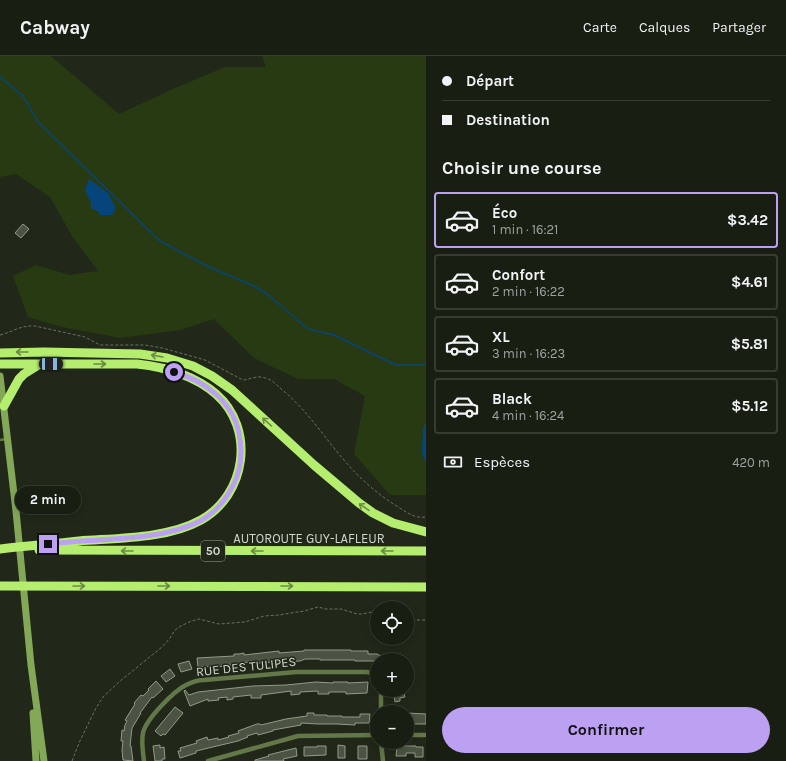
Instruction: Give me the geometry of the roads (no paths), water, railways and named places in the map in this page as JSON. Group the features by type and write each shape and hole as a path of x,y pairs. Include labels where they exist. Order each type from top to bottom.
{"highway":[{"path":"0,353 44,352 140,354 167,358 193,366 212,376 232,390 359,504 393,523 426,532"},
{"path":"0,364 143,365 168,370 196,380 219,397 226,405 234,419 241,444 239,471 233,487 218,507 201,520 180,529 154,535 80,541 0,550"},
{"path":"4,406 19,379 40,364"},
{"name":"AUTOROUTE GUY-LAFLEUR","path":"0,550 426,551"},
{"path":"0,586 426,587"},
{"path":"0,591 48,586"}],"main road":[{"path":"0,376 4,406 4,440 17,526 31,665 44,761"},
{"path":"31,665 36,761"}],"street":[{"name":"RUE DES TULIPES","path":"144,761 142,738 146,725 173,694 192,682 296,672 370,673"},
{"path":"208,761 298,736 370,735"},
{"path":"414,735 426,735"},
{"path":"382,749 383,761"}],"water":[{"path":"89,179 108,193 116,208 112,215 100,215 98,211 91,209 91,203 85,190"},
{"path":"426,422 426,465 422,453 423,428"}],"waterway":[{"path":"0,77 23,96 38,122 160,241 207,266 254,286 267,294 308,329 334,335 396,365 426,365"}]}
